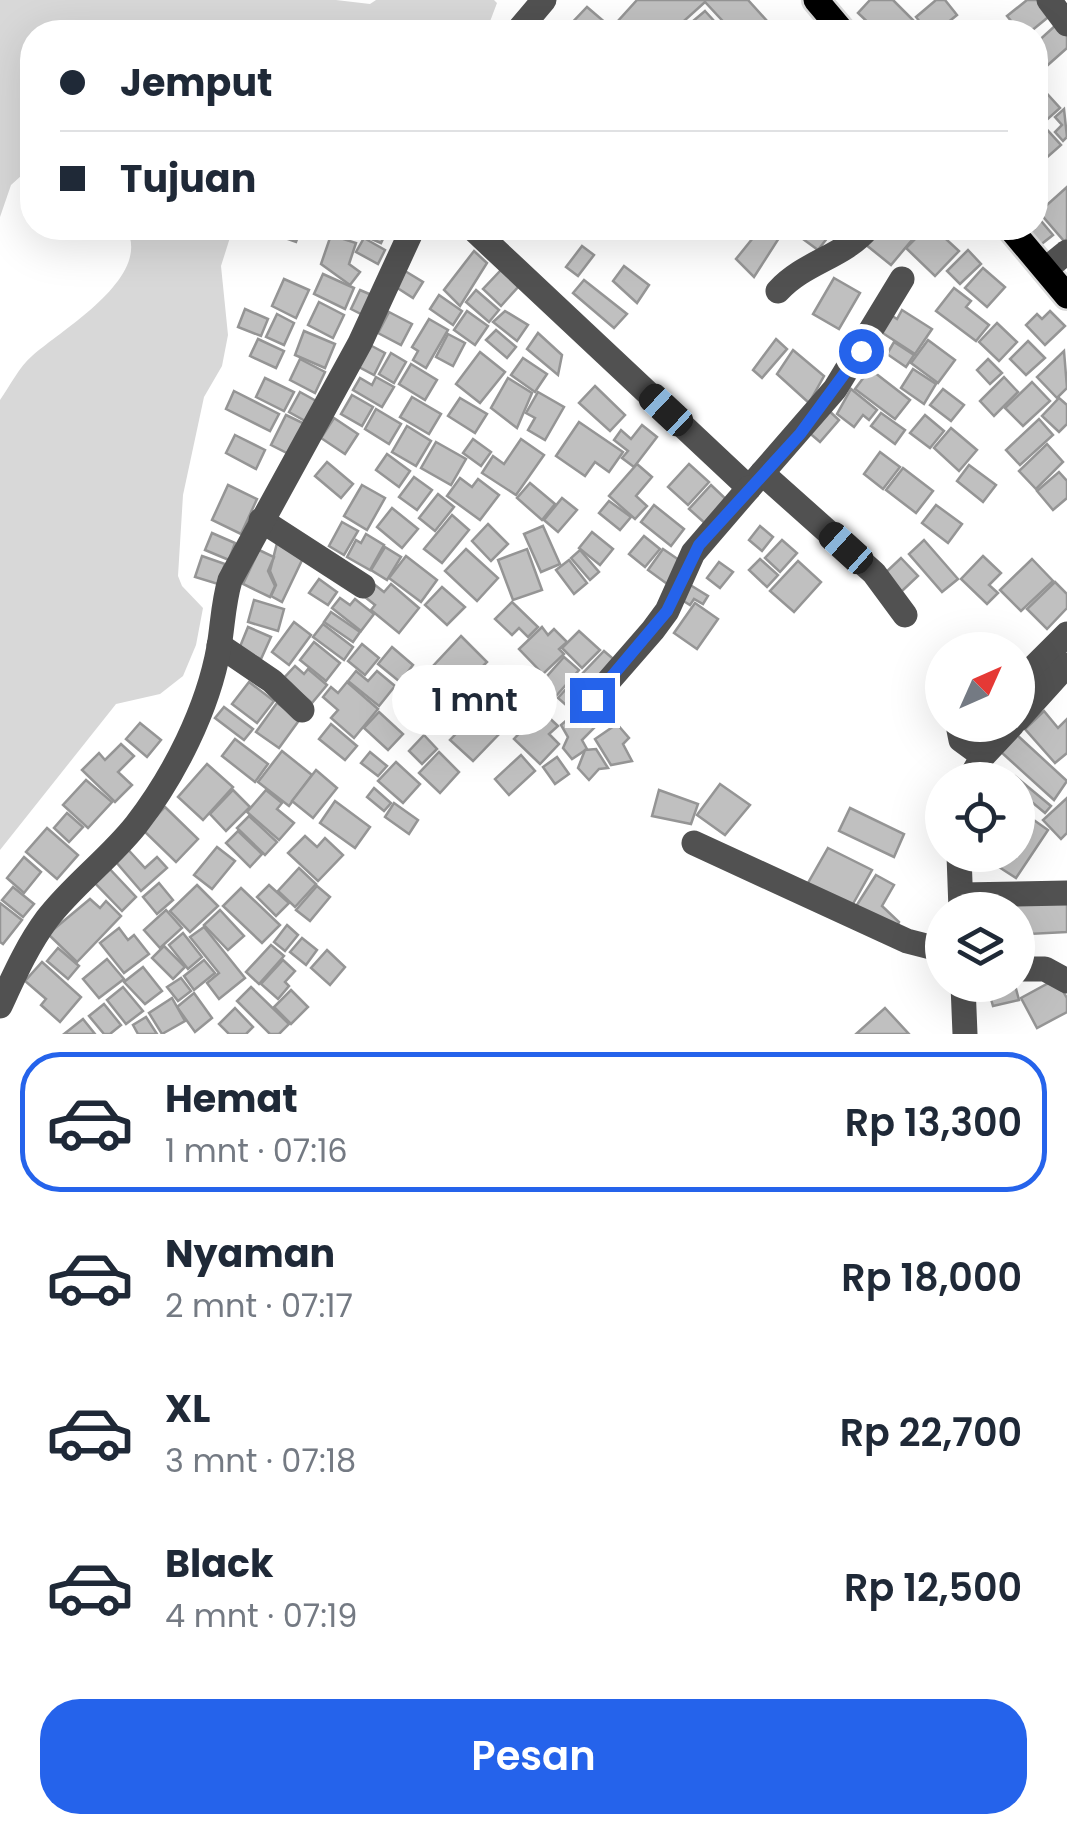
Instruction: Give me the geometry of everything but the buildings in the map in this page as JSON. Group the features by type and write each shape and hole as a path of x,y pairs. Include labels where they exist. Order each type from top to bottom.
{"main road":[{"path":"816,0 833,20"},
{"path":"1021,240 1067,296"}],"street":[{"path":"522,18 544,0"},
{"path":"1048,0 1067,24"},
{"path":"0,1006 14,972 45,921 136,826 174,764 205,701 230,580 360,343 407,240"},
{"path":"485,240 755,481 874,573 906,615"},
{"path":"778,291 806,266 858,240"},
{"path":"1046,269 1067,252"},
{"path":"592,700 667,611 693,554 836,390 902,279"},
{"path":"261,520 363,586"},
{"path":"1035,665 1067,634"},
{"path":"219,645 272,681 302,710"},
{"path":"1035,701 1067,666"},
{"path":"694,842 907,941 925,946"},
{"path":"1035,896 1067,893"},
{"path":"1035,969 1045,969 1067,981"},
{"path":"964,1002 965,1034"}],"shaded area":[{"path":"0,0 497,3 491,20 20,20 20,177 11,185 0,217"},
{"path":"129,240 229,240 221,266 228,335 222,366 204,397 183,495 178,576 182,586 203,608 196,645 183,676 160,694 116,704 0,850 0,400 27,360 82,317 116,283 127,265"}],"route":[{"path":"592,700 667,611 699,545 800,434 861,351"}]}
